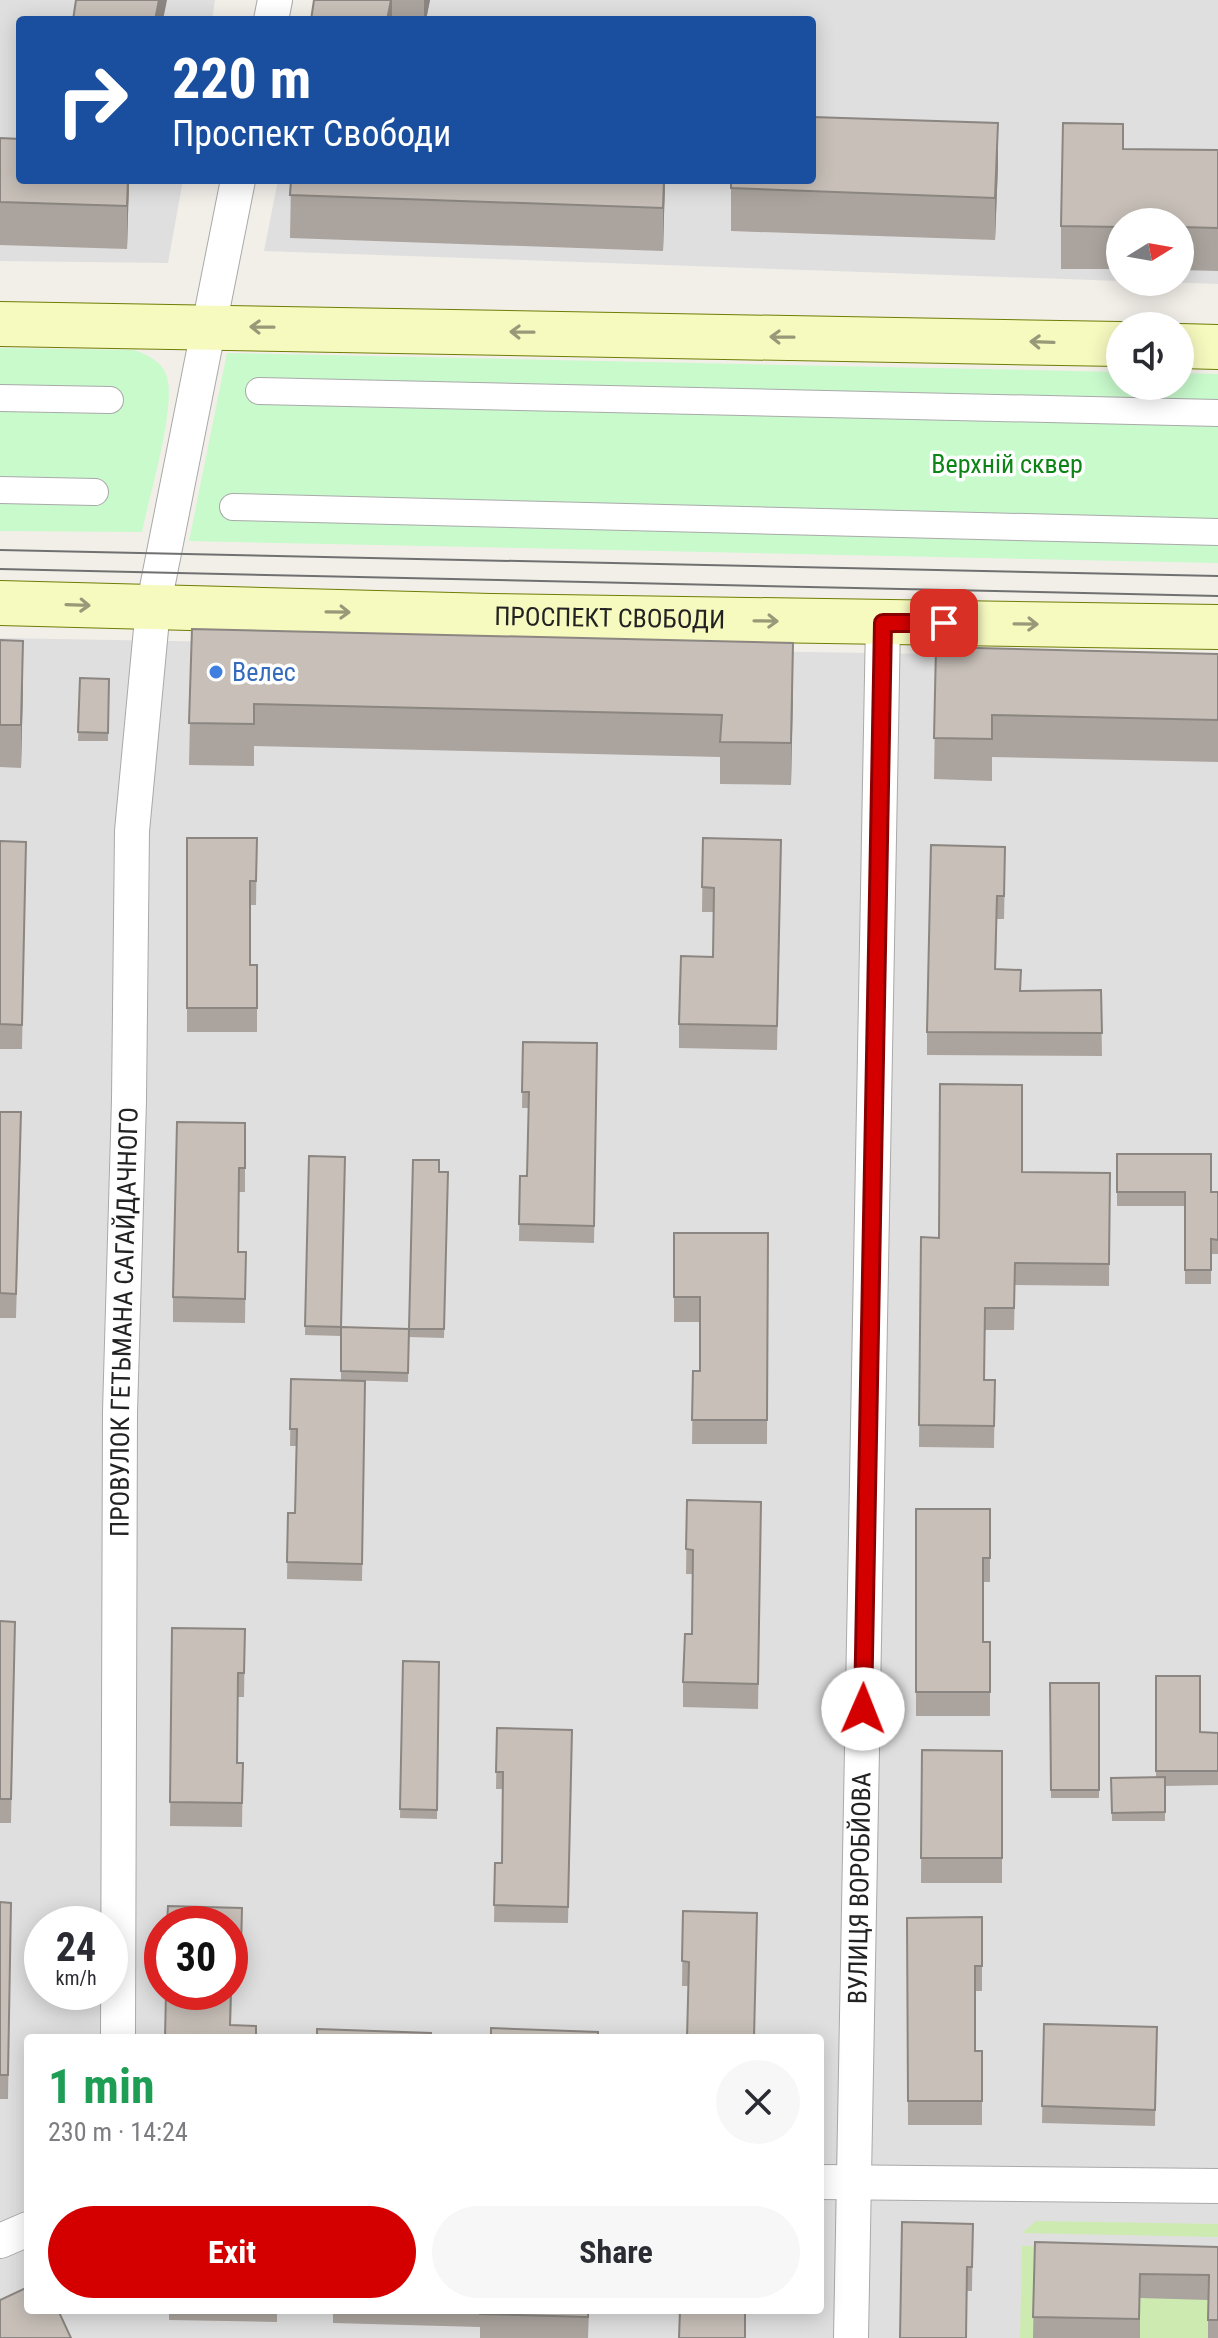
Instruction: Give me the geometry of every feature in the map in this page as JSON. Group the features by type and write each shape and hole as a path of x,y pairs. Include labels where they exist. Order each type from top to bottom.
{"main road":[{"path":"0,324 207,325 1106,344"},
{"path":"1194,346 1218,347"},
{"name":"ПРОСПЕКТ СВОБОДИ","path":"0,603 883,623 1218,627"}],"street":[{"name":"ПРОВУЛОК ГЕТЬМАНА САГАЙДАЧНОГО","path":"118,2034 120,1412 129,1100 132,831 153,608 237,184"},
{"path":"259,391 1218,413"},
{"path":"0,398 110,400"},
{"path":"0,490 95,492"},
{"path":"233,507 1218,532"},
{"name":"ВУЛИЦЯ ВОРОБЙОВА","path":"851,2338 883,623"},
{"path":"824,2182 1218,2186"},
{"path":"0,2241 24,2231"}],"shaded area":[{"path":"0,0 215,0 213,16 16,16 16,184 182,184 168,263 0,261"},
{"path":"314,0 1218,0 1218,284 1194,283 1194,208 1106,208 1106,281 264,251 277,184 816,184 816,16 311,16"},
{"path":"0,638 1218,659 1218,2338 0,2338"}],"green space":[{"path":"0,348 134,350 162,367 169,391 168,409 142,532 0,531"},
{"name":"Верхній сквер","path":"227,353 1106,372 1106,400 1194,400 1194,373 1218,374 1218,563 189,541"},
{"path":"1036,2221 1218,2224 1218,2237 1022,2233"},
{"path":"1022,2246 1218,2249 1209,2300 1208,2338 1140,2338 1140,2298 1151,2298 1151,2269 1033,2338 1020,2338"}],"building":[{"path":"76,0 159,0 156,16 74,16"},
{"path":"314,0 391,0 388,16 312,16"},
{"path":"816,117 998,123 995,198 731,188 731,184 816,184"},
{"path":"1063,123 1123,124 1123,149 1218,150 1218,228 1194,227 1194,208 1106,208 1106,227 1061,226"},
{"path":"0,138 16,139 16,184 128,184 127,206 0,202"},
{"path":"291,184 664,184 663,208 290,195"},
{"path":"192,629 793,643 791,743 720,742 722,715 254,704 254,724 189,723"},
{"path":"0,640 23,641 21,725 0,725"},
{"path":"936,647 1218,654 1218,720 992,715 992,739 934,738"},
{"path":"80,678 109,679 108,733 78,732"},
{"path":"187,838 257,838 256,881 250,881 250,965 257,965 257,1008 187,1008"},
{"path":"703,838 781,840 777,1026 679,1024 681,956 713,957 714,888 702,887"},
{"path":"0,841 26,842 22,1025 0,1024"},
{"path":"931,845 1005,847 1004,896 997,896 995,969 1021,970 1020,991 1101,990 1102,1033 927,1032"},
{"path":"523,1042 597,1043 594,1226 519,1224 520,1176 527,1176 529,1092 522,1092"},
{"path":"940,1084 1022,1085 1022,1172 1110,1173 1109,1264 1015,1263 1014,1308 985,1308 984,1380 995,1380 994,1426 919,1425 921,1237 939,1238"},
{"path":"0,1112 21,1112 16,1294 0,1293"},
{"path":"177,1122 245,1123 245,1168 239,1168 238,1252 246,1252 245,1299 173,1297"},
{"path":"1117,1154 1211,1154 1211,1192 1218,1192 1218,1240 1211,1239 1211,1270 1185,1270 1185,1192 1117,1192"},
{"path":"309,1156 345,1157 341,1327 305,1326"},
{"path":"413,1160 439,1160 439,1172 448,1172 444,1329 409,1329"},
{"path":"674,1233 768,1233 767,1420 692,1420 693,1371 700,1371 700,1297 674,1297"},
{"path":"341,1327 409,1329 408,1373 341,1371"},
{"path":"291,1379 365,1381 362,1564 287,1562 288,1513 295,1513 297,1429 290,1429"},
{"path":"687,1500 761,1502 758,1684 683,1682 685,1634 692,1634 693,1550 686,1549"},
{"path":"916,1509 990,1509 990,1558 983,1558 983,1642 990,1642 990,1692 916,1692"},
{"path":"0,1621 15,1622 11,1799 0,1799"},
{"path":"172,1628 245,1629 244,1673 238,1673 237,1763 243,1763 242,1803 170,1802"},
{"path":"403,1661 439,1662 437,1810 400,1809"},
{"path":"1156,1676 1200,1676 1200,1732 1218,1733 1218,1771 1156,1771"},
{"path":"1050,1683 1099,1683 1099,1790 1051,1790"},
{"path":"497,1728 572,1730 568,1907 494,1905 495,1863 502,1863 503,1772 496,1772"},
{"path":"922,1750 1002,1751 1002,1858 921,1858"},
{"path":"1165,1777 1165,1812 1112,1813 1111,1778"},
{"path":"0,1902 11,1903 8,2075 0,2075"},
{"path":"683,1911 757,1913 754,2034 687,2034 689,1962 682,1961"},
{"path":"982,1917 982,1966 975,1966 975,2051 982,2051 982,2101 908,2101 907,1918"},
{"path":"166,2010 230,2010 230,2025 256,2026 256,2034 165,2034"},
{"path":"1044,2024 1157,2027 1155,2110 1042,2106"},
{"path":"491,2028 598,2032 598,2034 491,2034"},
{"path":"317,2029 431,2033 431,2034 317,2034"},
{"path":"902,2222 973,2224 972,2267 967,2267 966,2338 900,2338"},
{"path":"1035,2242 1218,2247 1218,2320 1208,2320 1209,2275 1140,2274 1139,2319 1033,2317"},
{"path":"24,2289 24,2314 60,2314 71,2338 0,2338 0,2300"},
{"path":"480,2314 588,2314 588,2317"},
{"path":"680,2314 745,2314 745,2338 679,2338"}],"tram line":[{"path":"0,550 1218,576"},
{"path":"0,569 1218,596"}],"place":[{"name":"Велес","path":"216,672"}],"route":[{"path":"863,1709 883,623 944,623"}]}
